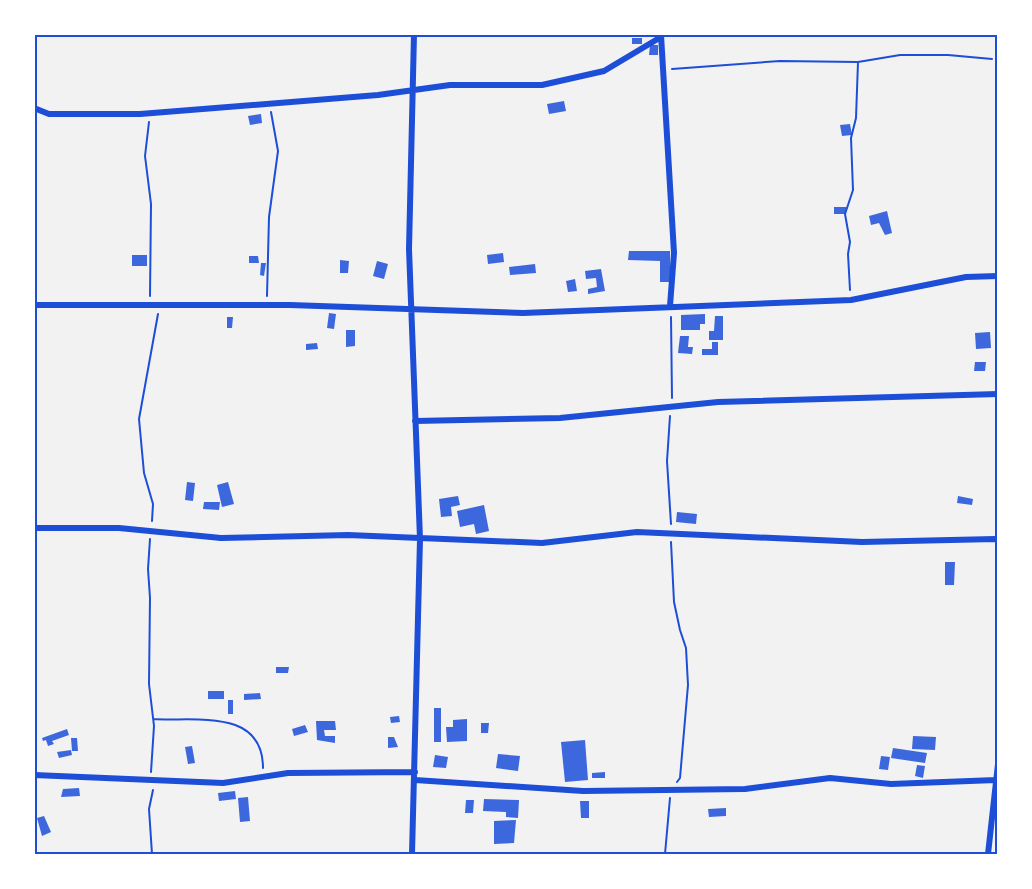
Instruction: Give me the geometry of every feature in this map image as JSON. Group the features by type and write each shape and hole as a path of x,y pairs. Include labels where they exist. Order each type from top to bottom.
{"street":[{"path":"412,855 420,539 409,249 414,34"},
{"path":"34,108 49,114 150,113 450,85 527,86 560,82 604,71 661,36 674,253 670,306"},
{"path":"34,305 267,305 524,313 851,300 957,279 998,276"},
{"path":"415,421 560,418 671,405 998,394"},
{"path":"998,518 995,539 998,577"},
{"path":"34,528 150,531 221,538 296,534 542,543 622,533 862,542 995,539"},
{"path":"988,855 998,764"},
{"path":"34,775 223,783 288,773 415,772"},
{"path":"415,780 550,790 671,790 745,789 830,778 891,784 996,780"}],"path":[{"path":"663,69 780,61 858,62 900,55 948,55 992,59"},
{"path":"851,300 848,254 850,242 845,214 853,190 851,138 856,118 858,62"},
{"path":"267,305 269,217 278,151 270,103"},
{"path":"149,306 151,204 145,156 150,113"},
{"path":"152,855 149,809 153,760 153,719 149,684 148,569 153,504 144,473 140,419 160,305"},
{"path":"665,855 671,790 680,778 688,685 686,648 674,602 670,533 667,437 673,352 670,306"},
{"path":"153,719 209,718 238,727 253,735 258,742 262,752 263,777"}],"building":[{"path":"632,38 642,38 642,44 632,44"},
{"path":"650,45 658,45 658,55 649,55"},
{"path":"564,101 566,111 549,114 547,104"},
{"path":"261,114 262,123 250,125 248,116"},
{"path":"850,124 852,135 842,136 840,125"},
{"path":"834,207 846,207 846,214 834,214"},
{"path":"887,211 892,233 885,235 879,223 871,225 869,216"},
{"path":"629,251 670,251 670,282 660,282 660,261 628,260"},
{"path":"503,253 504,262 488,264 487,255"},
{"path":"132,255 147,255 147,266 132,266"},
{"path":"249,256 258,256 259,263 249,263"},
{"path":"340,260 349,261 348,273 340,273"},
{"path":"377,261 388,264 384,279 373,276"},
{"path":"261,263 266,263 264,276 260,275"},
{"path":"535,264 536,273 510,275 509,267"},
{"path":"601,269 605,291 588,294 588,289 597,287 596,278 586,279 585,271"},
{"path":"575,279 577,291 568,292 566,281"},
{"path":"329,313 336,314 334,329 327,328"},
{"path":"705,314 705,324 700,324 700,330 681,330 681,315"},
{"path":"715,316 723,316 723,340 709,340 709,331 714,331"},
{"path":"227,317 233,317 232,328 227,328"},
{"path":"346,330 355,330 355,346 346,347"},
{"path":"990,332 991,348 976,349 975,333"},
{"path":"680,336 689,336 688,347 693,347 692,354 678,353"},
{"path":"712,342 718,342 718,355 702,355 702,349 712,349"},
{"path":"317,343 318,349 306,350 306,344"},
{"path":"975,362 986,362 985,371 974,371"},
{"path":"187,482 195,483 193,501 185,500"},
{"path":"228,482 234,504 222,507 217,485"},
{"path":"458,496 460,505 451,507 452,516 441,517 439,499"},
{"path":"958,496 973,499 972,505 957,503"},
{"path":"204,502 220,502 219,510 203,509"},
{"path":"484,505 489,531 476,534 474,524 460,527 457,511"},
{"path":"677,512 697,514 696,524 676,522"},
{"path":"945,562 955,562 954,585 945,585"},
{"path":"276,667 289,667 288,673 276,673"},
{"path":"208,691 224,691 224,699 208,699"},
{"path":"260,693 261,699 244,700 244,694"},
{"path":"228,700 233,700 233,714 228,714"},
{"path":"434,708 441,708 441,742 434,742"},
{"path":"399,716 400,722 391,723 390,717"},
{"path":"467,719 467,741 447,742 446,727 453,727 453,720"},
{"path":"316,721 335,721 336,730 324,730 325,736 335,736 335,743 317,740"},
{"path":"481,723 489,723 488,733 481,733"},
{"path":"305,725 308,732 294,736 292,729"},
{"path":"67,729 69,735 52,741 54,744 48,746 46,740 43,741 42,738"},
{"path":"913,736 936,737 935,750 912,749"},
{"path":"388,737 394,737 398,747 388,748"},
{"path":"71,738 77,738 78,751 72,751"},
{"path":"585,740 588,780 565,782 561,742"},
{"path":"192,746 195,763 188,764 185,747"},
{"path":"893,748 927,753 925,763 891,758"},
{"path":"71,750 72,755 59,758 57,752"},
{"path":"498,754 520,756 518,771 496,768"},
{"path":"435,755 448,757 446,768 433,767"},
{"path":"881,756 890,757 888,770 879,769"},
{"path":"917,765 925,766 923,778 915,776"},
{"path":"605,772 605,778 592,778 592,773"},
{"path":"79,788 80,796 61,797 63,789"},
{"path":"235,791 236,799 219,801 218,793"},
{"path":"248,797 250,821 240,822 238,798"},
{"path":"484,799 519,800 518,818 506,817 506,812 483,811"},
{"path":"466,800 474,800 473,813 465,813"},
{"path":"580,801 589,801 589,818 581,818"},
{"path":"726,808 726,816 709,817 708,809"},
{"path":"44,816 51,832 42,836 37,818"},
{"path":"516,820 514,843 494,844 494,821"}]}
